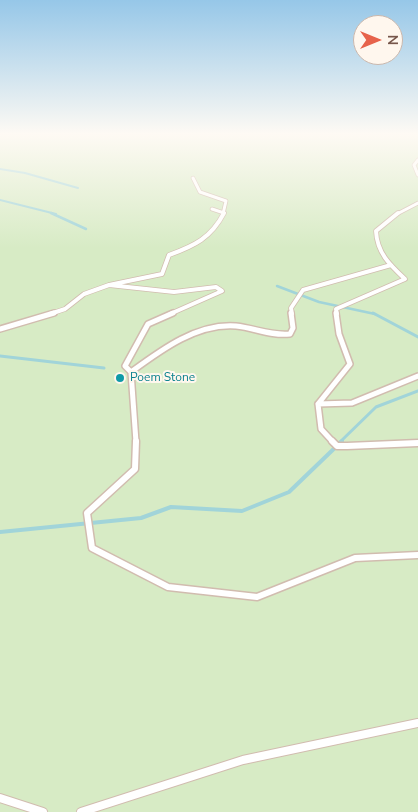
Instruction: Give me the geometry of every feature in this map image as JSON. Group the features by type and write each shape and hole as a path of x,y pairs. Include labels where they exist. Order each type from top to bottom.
{"lane":[{"path":"0,329 65,309 84,294 109,285 162,274 167,267 166,259 169,255 191,247 211,236 224,213 226,201 200,192 193,178"},
{"path":"418,204 403,209 376,231 376,242 380,254 405,279 336,309 339,334 350,364 318,404 322,429 337,446 357,447 391,442 418,443"},
{"path":"212,209 224,213"},
{"path":"131,372 168,346 209,330 236,326 276,337 290,334 293,328 291,308 304,290 392,266"},
{"path":"109,285 174,292 216,287 222,291 148,324 125,366 131,372 136,433 135,469 87,513 92,548 168,587 257,597 355,558 418,555"},
{"path":"318,404 352,403 418,376"},
{"path":"81,812 243,760 418,723"},
{"path":"0,798 43,812"}],"green space":[{"path":"0,173 418,173 418,812 0,812"}],"waterway":[{"path":"24,173 78,188"},
{"path":"0,200 56,214"},
{"path":"51,213 86,229"},
{"path":"277,286 319,302 375,314"},
{"path":"375,314 418,337"},
{"path":"0,356 104,368"},
{"path":"340,442 376,407 418,391"},
{"path":"0,532 141,518 171,507 242,511 289,492 342,441"}],"place":[{"name":"Poem Stone","path":"120,378"}]}
